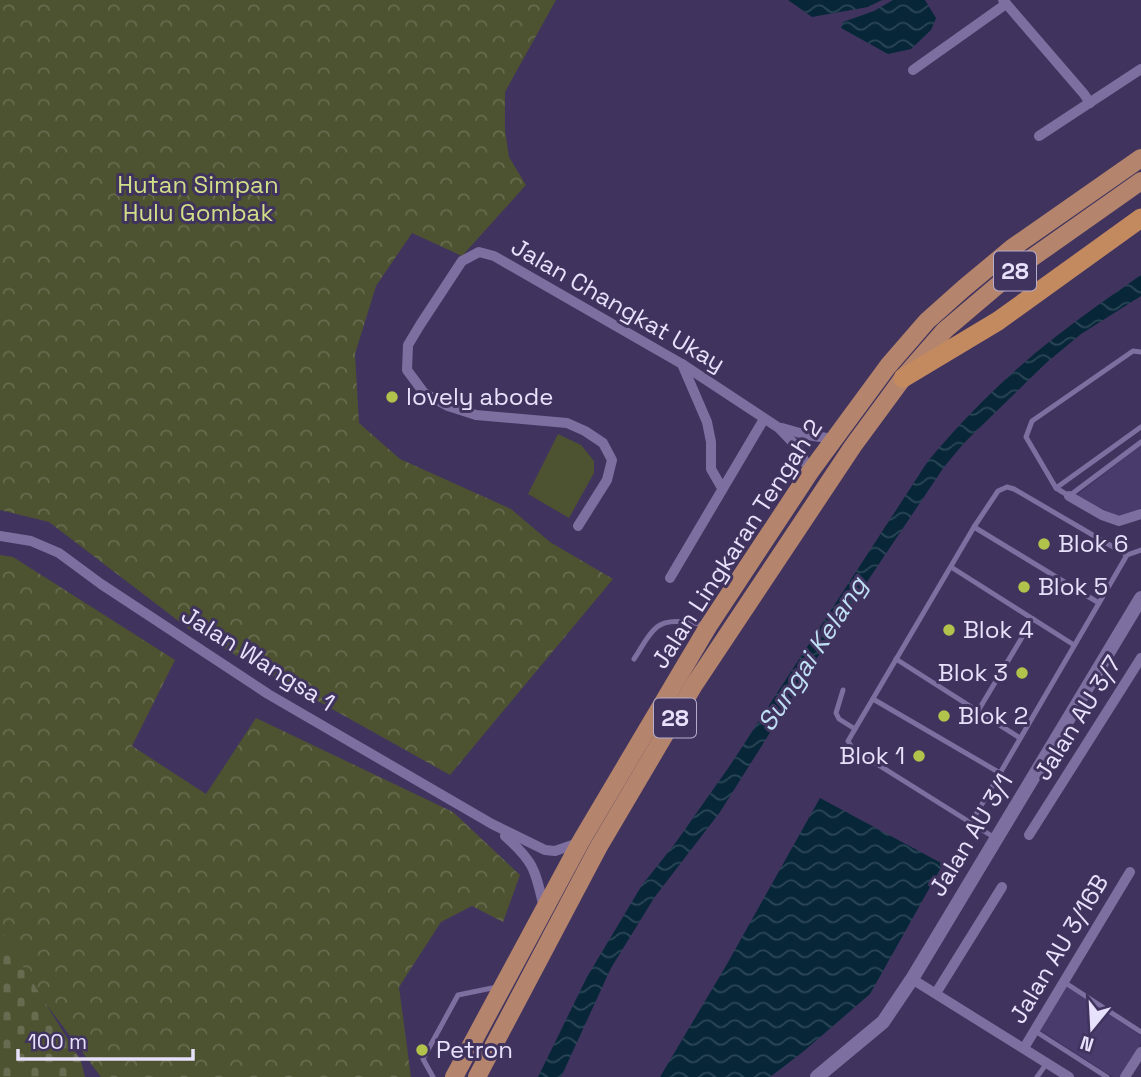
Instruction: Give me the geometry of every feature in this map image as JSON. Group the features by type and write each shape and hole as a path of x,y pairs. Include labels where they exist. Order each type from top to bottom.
{"highway":[{"name":"Jalan Lingkaran Tengah 2","path":"454,1077 581,841 709,625 810,472 888,366 936,312 1012,248 1141,158"},
{"name":"Jalan Lingkaran Tengah 2","path":"477,1077 598,848 694,685 853,446 903,378 945,330 1020,267 1141,181"},
{"path":"903,378 998,321 1141,218"}],"main road":[{"name":"Jalan AU 3/1","path":"817,1077 883,1023 1141,598"}],"street":[{"path":"913,70 1004,2 1090,103"},
{"path":"1039,136 1141,69"},
{"name":"Jalan Changkat Ukay","path":"578,526 607,480 612,460 603,443 585,430 567,424 476,415 448,406 424,393 407,370 408,345 420,325 462,261 479,252 494,256 682,364 779,428 798,448 810,472"},
{"path":"682,364 707,422 711,442 711,470 722,488"},
{"path":"670,578 764,419"},
{"name":"Jalan Changkat Ukay","path":"779,428 834,439"},
{"path":"1069,496 1102,515 1119,521 1141,514"},
{"name":"Jalan Wangsa 1","path":"0,536 31,541 59,553 101,584 268,694 492,824 545,850 555,850 581,841"},
{"name":"Jalan AU 3/7","path":"1029,835 1141,658"},
{"name":"Jalan Wangsa 1","path":"492,824 523,852 531,863 544,910"},
{"name":"Jalan AU 3/16B","path":"1024,1048 1130,872"},
{"path":"936,993 1002,887"},
{"path":"912,979 1069,1077"},
{"path":"1125,1077 1141,1052"}],"lane":[{"path":"1141,352 1133,351 1032,421 1026,437 1056,488 1069,496 1141,442"},
{"path":"1056,488 1141,427"},
{"path":"995,838 853,749 848,741 998,491 1007,487 1014,489 1127,555"},
{"path":"974,527 1099,604"},
{"path":"971,823 1127,555 1141,550"},
{"path":"951,568 1074,645"},
{"path":"978,711 1033,619"},
{"path":"634,659 656,628 663,623 681,621 709,625"},
{"path":"896,659 1020,738"},
{"path":"843,691 836,713 839,719 855,729"},
{"path":"873,699 1000,773"},
{"path":"1064,982 1141,1032"},
{"path":"433,1077 423,1059 458,995 503,986"},
{"path":"1035,1031 1107,1077"},
{"path":"1037,1077 1047,1063"}],"shaded area":[{"path":"1141,445 1141,508 1119,517 1076,496"},
{"path":"1066,986 1141,1036 1141,1043 1120,1077 1113,1077 1040,1030"}],"green space":[{"name":"Hutan Simpan Hulu Gombak","path":"0,0 556,0 505,92 505,130 509,157 526,185 462,256 412,233 376,286 355,354 359,423 400,459 511,509 550,542 613,579 450,775 189,629 49,522 0,510"},
{"path":"558,434 581,445 594,461 594,473 569,518 528,494"},
{"path":"0,555 13,557 175,660 132,746 206,794 256,718 453,812 520,875 503,922 472,906 441,922 399,987 411,1077 101,1077 0,943"},
{"path":"0,929 81,1061 85,1077 0,1077"}],"water":[{"path":"788,0 882,0 868,7 812,17"},
{"path":"893,0 925,0 936,18 931,30 911,49 888,54 841,28 843,22 874,11"},
{"name":"Sungai Kelang","path":"1141,275 1141,296 1081,334 1046,363 964,443 944,467 834,631 720,812 654,898 611,968 561,1077 538,1077 587,977 642,885 731,764 928,461 972,412 1020,366 1075,322"},
{"path":"820,798 943,864 870,994 770,1077 660,1077 727,964"}],"place":[{"name":"lovely abode","path":"392,397"},
{"name":"Blok 6","path":"1044,544"},
{"name":"Blok 5","path":"1024,587"},
{"name":"Blok 4","path":"949,630"},
{"name":"Blok 3","path":"1022,673"},
{"name":"Blok 2","path":"944,716"},
{"name":"Blok 1","path":"919,756"},
{"name":"Petron","path":"422,1050"}]}
